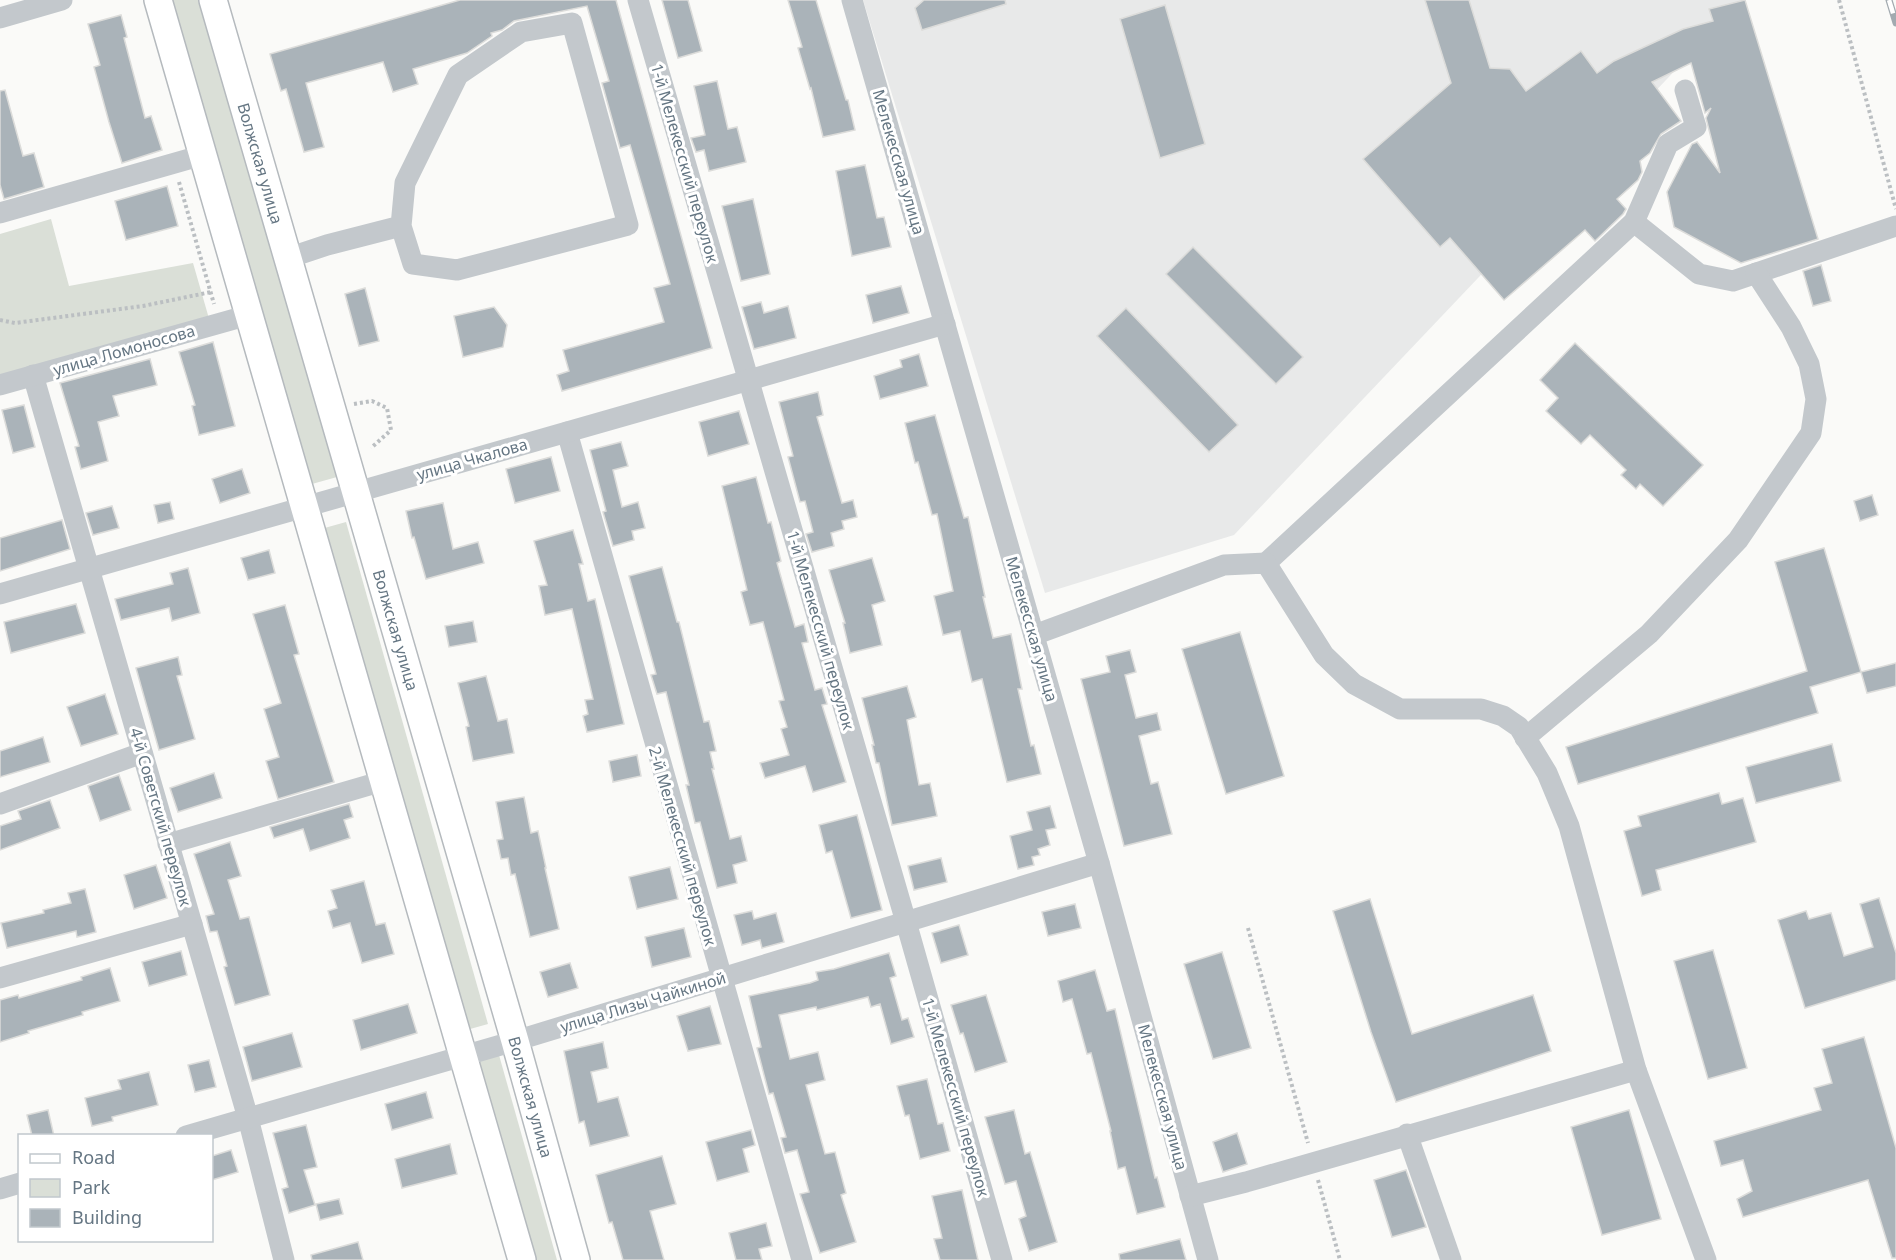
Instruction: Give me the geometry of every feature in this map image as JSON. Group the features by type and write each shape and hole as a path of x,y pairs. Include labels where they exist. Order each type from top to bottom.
{"main road":[{"path":"158,0 522,1260"},
{"name":"Волжская улица","path":"213,0 515,1041 576,1260"}],"street":[{"path":"0,18 62,0"},
{"name":"1-й Мелекесский переулок","path":"638,0 1002,1260"},
{"name":"Мелекесская улица","path":"852,0 1034,636 1208,1260"},
{"path":"572,23 628,225 457,270 413,264 402,226 405,183 458,75 521,32 572,23"},
{"path":"1034,636 1224,565 1266,563 1634,222 1668,144 1696,127 1685,90"},
{"path":"0,213 203,155"},
{"path":"1634,222 1699,274 1733,281 1896,226"},
{"path":"288,258 327,245 402,226"},
{"path":"1525,738 1649,634 1738,540 1811,433 1816,399 1809,364 1791,327 1756,273"},
{"name":"улица Ломоносова","path":"0,385 249,315"},
{"name":"улица Чкалова","path":"0,594 945,324"},
{"name":"4-й Советский переулок","path":"33,375 248,1118 284,1260"},
{"name":"2-й Мелекесский переулок","path":"567,432 802,1260"},
{"path":"1266,563 1324,656 1354,684 1400,709 1481,710 1503,716 1519,727 1547,773 1569,826 1636,1070 1706,1260"},
{"path":"0,804 142,753"},
{"path":"168,844 383,781"},
{"name":"улица Лизы Чайкиной","path":"193,1134 515,1041 1098,863"},
{"path":"0,978 192,924"},
{"path":"1190,1196 1636,1070"},
{"path":"1407,1134 1451,1260"},
{"path":"0,1189 18,1184"}],"path":[{"path":"1839,0 1896,209"},
{"path":"174,164 219,323"},
{"path":"0,320 15,323 144,306 211,292"},
{"path":"351,404 372,401 387,408 390,430 371,448"},
{"path":"1248,928 1340,1260"}],"shaded area":[{"path":"863,0 1742,0 1234,535 1045,593"}],"green space":[{"path":"171,0 198,0 337,477 312,484"},
{"path":"51,219 69,286 193,263 210,322 0,382 0,234"},
{"path":"346,522 488,1024 463,1031 321,529"},
{"path":"499,1055 557,1260 531,1260 474,1062"}],"building":[{"path":"460,0 616,0 712,348 562,391 557,375 569,371 563,350 664,322 654,288 670,284 630,145 620,148 602,83 609,81 587,6 514,21 502,30 491,33 492,36 467,53 413,69 418,84 393,92 383,62 306,83 324,147 304,152 286,89 281,91 270,54"},
{"path":"662,0 688,0 702,51 678,58"},
{"path":"788,0 816,0 846,100 848,100 855,130 823,137 798,48 802,47"},
{"path":"924,0 1005,0 1006,4 922,30 915,8"},
{"path":"1425,0 1469,0 1490,68 1510,69 1526,91 1581,51 1597,73 1614,61 1683,29 1713,21 1709,9 1745,0 1818,239 1741,263 1674,227 1667,192 1692,144 1697,142 1720,173 1706,118 1711,108 1705,113 1691,63 1652,82 1681,121 1661,134 1650,153 1640,161 1642,172 1638,180 1617,199 1626,209 1623,214 1595,241 1585,230 1504,300 1450,238 1440,247 1363,159 1451,83"},
{"path":"1165,5 1205,144 1160,158 1120,19"},
{"path":"121,15 127,37 124,38 145,118 151,116 162,150 122,163 94,67 100,65 88,24"},
{"path":"717,81 728,129 737,127 746,162 709,171 704,150 696,152 691,138 705,135 694,86"},
{"path":"5,90 23,156 34,153 44,187 4,199 0,185 0,91"},
{"path":"865,165 877,218 884,217 891,247 852,256 836,171"},
{"path":"167,186 178,226 126,240 115,201"},
{"path":"753,199 770,274 741,281 722,206"},
{"path":"1193,247 1303,357 1276,384 1166,274"},
{"path":"1821,265 1831,301 1813,306 1803,271"},
{"path":"901,286 909,313 873,323 866,295"},
{"path":"365,288 379,341 359,346 345,294"},
{"path":"761,302 764,313 788,306 796,338 754,349 742,307"},
{"path":"494,307 507,325 503,347 463,357 454,316"},
{"path":"1126,308 1238,425 1209,452 1097,336"},
{"path":"213,342 235,426 199,435 192,406 195,405 179,352"},
{"path":"1575,343 1703,465 1663,506 1640,484 1636,489 1621,475 1626,470 1590,435 1581,444 1546,411 1558,398 1540,380"},
{"path":"919,354 928,386 880,399 874,376 902,367 900,360"},
{"path":"150,359 157,385 113,396 119,416 98,422 108,461 81,469 75,447 79,446 60,383"},
{"path":"818,392 823,415 817,417 842,503 853,500 857,517 842,521 844,529 831,533 834,546 812,552 806,534 813,532 805,501 800,502 788,457 793,456 779,402"},
{"path":"24,405 35,447 13,453 2,410"},
{"path":"739,411 749,444 708,456 699,422"},
{"path":"935,415 964,518 968,517 993,638 1011,634 1022,689 1018,689 1031,746 1034,745 1041,774 1007,782 982,679 972,682 960,631 943,635 934,596 953,591 937,514 932,515 905,423"},
{"path":"621,442 628,466 613,470 622,507 638,502 645,528 632,531 634,540 613,546 603,512 606,511 590,450"},
{"path":"551,457 560,491 515,503 506,469"},
{"path":"242,469 250,493 220,503 212,479"},
{"path":"756,477 768,523 771,522 781,561 777,563 795,627 804,624 808,642 802,643 815,690 822,688 827,704 822,705 846,782 813,792 805,766 765,778 760,763 789,755 781,729 787,727 779,701 784,700 763,622 750,625 741,592 747,590 722,486"},
{"path":"1872,495 1878,515 1860,521 1854,501"},
{"path":"170,502 174,519 158,523 154,505"},
{"path":"443,503 453,549 478,542 484,563 426,579 414,537 412,538 406,511"},
{"path":"112,506 119,528 93,535 86,513"},
{"path":"62,520 70,549 0,571 0,538"},
{"path":"573,530 583,564 579,564 588,601 595,599 624,724 587,732 583,716 588,714 585,700 593,699 572,609 545,615 539,586 547,585 534,541"},
{"path":"1824,548 1861,672 1810,687 1818,713 1578,784 1566,747 1807,671 1775,562"},
{"path":"269,550 275,573 248,580 241,558"},
{"path":"872,558 885,601 872,605 882,645 850,653 843,623 845,623 829,570"},
{"path":"662,567 677,622 679,622 704,722 709,721 716,751 710,752 714,769 712,769 730,839 741,836 747,861 733,865 737,883 717,888 700,822 695,823 686,785 689,785 666,692 657,694 651,675 656,674 629,576"},
{"path":"188,568 200,613 172,621 169,608 121,620 115,599 173,584 170,573"},
{"path":"76,604 85,633 11,653 4,622"},
{"path":"285,605 299,654 294,655 334,782 278,799 266,761 279,757 264,709 281,703 253,614"},
{"path":"473,621 477,642 449,647 445,626"},
{"path":"1240,632 1284,776 1226,794 1182,649"},
{"path":"1130,650 1136,672 1125,675 1136,718 1157,713 1161,730 1139,736 1151,784 1158,782 1172,834 1124,846 1081,679 1110,672 1106,656"},
{"path":"178,657 182,675 177,676 195,739 159,750 136,668"},
{"path":"1896,663 1896,686 1867,693 1861,672"},
{"path":"486,676 498,721 507,719 514,753 473,761 466,727 469,726 458,683"},
{"path":"907,686 916,717 907,720 919,785 930,783 937,816 892,825 862,698"},
{"path":"105,694 118,734 81,746 67,707"},
{"path":"43,737 50,762 0,777 0,751"},
{"path":"1832,744 1841,781 1756,803 1746,767"},
{"path":"637,755 641,776 613,782 609,761"},
{"path":"214,773 222,798 178,812 170,788"},
{"path":"119,775 131,810 100,821 88,786"},
{"path":"1719,793 1722,804 1743,798 1756,842 1656,870 1661,890 1642,896 1624,831 1641,826 1638,816"},
{"path":"524,797 531,833 538,831 559,929 530,937 515,874 511,875 508,858 501,859 497,840 503,839 496,802"},
{"path":"50,800 60,828 0,850 0,826 21,819 18,811"},
{"path":"349,804 353,817 344,820 350,838 310,851 303,829 274,838 270,827"},
{"path":"1050,806 1056,828 1046,830 1050,845 1038,849 1040,855 1032,857 1034,865 1018,869 1010,836 1032,830 1027,812"},
{"path":"857,815 882,910 851,918 832,851 826,853 819,825"},
{"path":"230,842 241,876 228,880 240,919 249,917 270,995 235,1005 217,931 210,932 206,916 214,914 194,854"},
{"path":"941,858 947,882 914,890 908,866"},
{"path":"156,865 167,898 134,909 124,875"},
{"path":"670,867 678,899 637,909 629,877"},
{"path":"364,881 376,925 385,923 394,954 362,963 350,923 333,928 328,911 337,908 331,890"},
{"path":"85,889 96,932 77,937 76,931 7,948 1,923 44,913 43,910 71,903 68,893"},
{"path":"1879,898 1896,953 1896,980 1805,1008 1778,920 1806,911 1809,919 1831,913 1844,956 1873,947 1860,904"},
{"path":"1370,899 1412,1034 1533,995 1551,1051 1396,1102 1371,1032 1333,911"},
{"path":"1075,904 1081,928 1048,936 1042,912"},
{"path":"752,911 754,919 776,913 784,942 762,948 760,940 742,945 734,915"},
{"path":"959,925 968,955 941,963 932,933"},
{"path":"684,928 691,957 652,967 645,937"},
{"path":"1713,950 1747,1068 1708,1079 1674,961"},
{"path":"181,951 187,975 149,986 142,962"},
{"path":"1222,952 1251,1048 1213,1059 1184,964"},
{"path":"889,953 896,976 890,978 902,1020 908,1018 914,1037 891,1044 880,1004 871,1007 868,997 817,1010 816,1007 779,1015 790,1059 818,1052 825,1080 806,1085 825,1154 835,1152 846,1193 841,1195 856,1242 820,1253 800,1194 809,1192 797,1150 785,1153 781,1138 786,1137 773,1093 769,1094 757,1048 761,1047 749,996 810,983 818,980 816,972"},
{"path":"570,963 578,988 548,997 540,972"},
{"path":"110,968 120,1001 82,1012 83,1015 0,1042 0,1000 18,995 19,998 82,980 81,977"},
{"path":"1095,970 1107,1011 1115,1009 1155,1178 1157,1177 1165,1207 1137,1214 1125,1167 1118,1169 1091,1053 1087,1054 1072,999 1063,1002 1058,981"},
{"path":"986,995 1007,1062 975,1072 963,1033 960,1034 951,1005"},
{"path":"408,1004 417,1033 361,1050 353,1020"},
{"path":"710,1006 721,1044 688,1051 677,1016"},
{"path":"292,1033 302,1067 252,1081 243,1047"},
{"path":"1864,1037 1896,1148 1896,1258 1892,1258 1868,1180 1743,1217 1737,1199 1752,1191 1743,1160 1721,1166 1714,1141 1821,1110 1814,1088 1832,1083 1822,1049"},
{"path":"603,1042 608,1068 591,1072 598,1102 618,1097 629,1136 590,1146 584,1121 579,1123 564,1051"},
{"path":"209,1060 216,1087 195,1092 188,1065"},
{"path":"149,1072 158,1105 112,1117 113,1121 92,1126 85,1098 121,1089 118,1080"},
{"path":"927,1079 938,1124 943,1123 950,1151 920,1159 909,1115 905,1116 897,1086"},
{"path":"426,1092 433,1118 392,1130 385,1104"},
{"path":"48,1110 54,1134 32,1134 27,1115"},
{"path":"1014,1110 1025,1154 1030,1152 1057,1242 1029,1251 1019,1219 1026,1216 1016,1181 1005,1184 985,1117"},
{"path":"1629,1110 1661,1219 1602,1235 1571,1127"},
{"path":"306,1125 317,1167 304,1170 315,1205 289,1213 282,1189 288,1187 273,1133"},
{"path":"751,1130 755,1145 743,1149 749,1172 717,1181 706,1142"},
{"path":"1237,1133 1247,1164 1223,1172 1213,1142"},
{"path":"450,1144 457,1174 402,1188 395,1159"},
{"path":"231,1150 238,1172 213,1180 213,1156"},
{"path":"662,1156 676,1204 650,1211 664,1260 623,1260 612,1222 609,1223 596,1175"},
{"path":"1406,1170 1426,1227 1392,1237 1374,1180"},
{"path":"962,1190 978,1260 940,1260 934,1239 942,1238 932,1196"},
{"path":"339,1199 343,1214 320,1220 316,1204"},
{"path":"766,1223 772,1246 759,1249 762,1260 736,1260 729,1233"},
{"path":"1180,1239 1186,1260 1120,1260 1119,1254"},
{"path":"358,1242 363,1260 312,1260 311,1255"}],"railway":[{"path":"1889,0 1896,23"}]}
